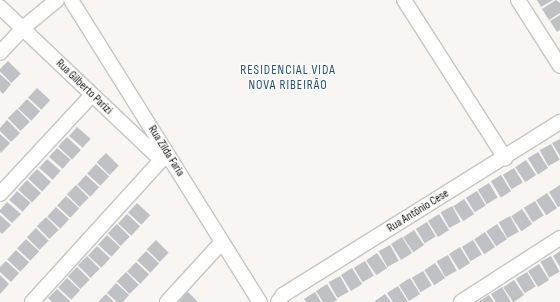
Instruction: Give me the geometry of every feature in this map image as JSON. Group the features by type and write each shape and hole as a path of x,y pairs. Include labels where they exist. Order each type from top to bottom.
{"street":[{"path":"0,53 23,28 57,0"},
{"name":"Rua Zilda Faria","path":"71,0 165,159 222,242 260,302"},
{"path":"404,0 505,158"},
{"path":"518,0 560,66"},
{"name":"Rua Gilberto Parizi","path":"0,7 92,95 165,159"},
{"path":"0,194 92,95"},
{"name":"Rua Antônio Cese","path":"278,302 283,295 505,158 560,122"},
{"path":"32,302 165,159"},
{"path":"461,302 560,238"},
{"path":"167,302 222,242"}],"building":[{"path":"537,0 553,0 541,7"},
{"path":"556,0 560,3 560,13 549,20 542,9"},
{"path":"560,15 560,30 557,32 550,21"},
{"path":"8,61 21,74 12,83 0,71 0,69"},
{"path":"0,74 11,84 3,94 0,91"},
{"path":"37,88 50,100 41,110 28,98"},
{"path":"27,99 40,111 31,121 18,109"},
{"path":"17,109 30,122 21,131 8,118"},
{"path":"7,120 20,133 11,142 0,131 0,128"},
{"path":"77,127 91,139 83,148 69,136"},
{"path":"0,134 10,143 1,153 0,151"},
{"path":"67,137 81,150 72,159 58,147"},
{"path":"560,139 560,156 552,143"},
{"path":"551,144 560,160 548,166 540,150"},
{"path":"57,148 71,160 63,169 49,157"},
{"path":"538,152 548,168 538,174 528,158"},
{"path":"106,153 119,166 110,175 97,162"},
{"path":"47,159 61,171 53,180 39,168"},
{"path":"526,160 536,175 525,182 515,167"},
{"path":"96,164 109,176 100,186 87,174"},
{"path":"514,168 523,183 512,189 503,175"},
{"path":"37,169 51,182 42,191 28,179"},
{"path":"86,175 99,187 90,197 77,185"},
{"path":"501,175 511,191 501,197 491,181"},
{"path":"27,180 41,193 32,202 18,190"},
{"path":"489,183 498,198 487,204 478,190"},
{"path":"76,185 89,198 80,207 67,194"},
{"path":"560,185 560,206 558,207 549,192"},
{"path":"17,191 31,203 23,212 9,200"},
{"path":"477,191 486,206 475,212 466,198"},
{"path":"547,193 557,208 546,215 536,200"},
{"path":"66,196 79,208 70,218 57,206"},
{"path":"464,199 474,214 463,221 453,206"},
{"path":"535,201 544,216 533,222 524,208"},
{"path":"7,202 21,214 12,223 0,212"},
{"path":"137,203 150,215 141,225 128,213"},
{"path":"452,206 461,222 449,228 441,212"},
{"path":"56,207 69,219 60,229 47,217"},
{"path":"522,209 532,224 521,231 511,216"},
{"path":"127,214 140,226 131,236 118,224"},
{"path":"439,214 449,230 438,237 428,221"},
{"path":"0,215 11,225 2,234 0,232"},
{"path":"510,216 519,232 507,238 499,222"},
{"path":"46,217 59,230 50,239 37,226"},
{"path":"427,222 436,237 425,243 416,229"},
{"path":"117,224 130,237 121,246 108,233"},
{"path":"497,224 507,239 496,246 486,231"},
{"path":"36,228 49,241 40,250 27,237"},
{"path":"414,230 424,245 413,252 403,237"},
{"path":"485,232 495,247 484,254 474,239"},
{"path":"107,235 120,247 111,257 98,245"},
{"path":"402,237 412,253 401,260 391,244"},
{"path":"26,239 39,251 30,261 17,249"},
{"path":"156,240 169,253 160,262 147,249"},
{"path":"473,240 482,255 471,261 462,247"},
{"path":"390,245 399,261 387,267 379,251"},
{"path":"97,246 110,258 101,268 88,256"},
{"path":"460,247 470,263 459,270 449,254"},
{"path":"16,250 29,262 20,272 7,260"},
{"path":"146,251 159,263 150,273 137,261"},
{"path":"560,251 560,267 553,256"},
{"path":"377,253 387,268 376,275 366,260"},
{"path":"448,255 457,271 445,277 437,261"},
{"path":"87,256 100,269 91,278 78,265"},
{"path":"551,256 560,272 549,278 541,262"},
{"path":"6,261 19,273 11,282 0,272 0,267"},
{"path":"365,261 374,276 363,282 354,268"},
{"path":"136,262 149,274 140,284 127,272"},
{"path":"435,263 445,278 434,285 424,270"},
{"path":"539,264 549,280 538,287 528,271"},
{"path":"77,267 90,280 81,289 68,276"},
{"path":"352,268 362,284 351,291 341,275"},
{"path":"423,271 432,286 421,292 412,278"},
{"path":"126,272 139,285 130,294 117,281"},
{"path":"527,272 536,287 525,293 516,279"},
{"path":"0,275 9,284 0,294"},
{"path":"340,276 349,292 337,298 329,282"},
{"path":"67,278 80,290 71,300 58,288"},
{"path":"410,278 420,294 409,301 399,285"},
{"path":"514,280 524,295 513,302 503,287"},
{"path":"116,283 129,295 123,302 117,302 107,293"},
{"path":"327,284 337,300 333,302 323,302 316,291"},
{"path":"398,286 408,302 393,302 387,293"},
{"path":"502,287 511,302 496,302 491,294"},
{"path":"57,289 70,301 69,302 52,302 48,298"},
{"path":"187,291 198,302 180,302 178,300"},
{"path":"315,292 321,302 306,302 304,299"},
{"path":"106,294 114,302 98,302"},
{"path":"385,294 391,302 375,301"},
{"path":"489,295 494,302 478,302"}],"district":[{"name":"RESIDENCIAL VIDA NOVA RIBEIRÃO","path":"288,78"}]}
